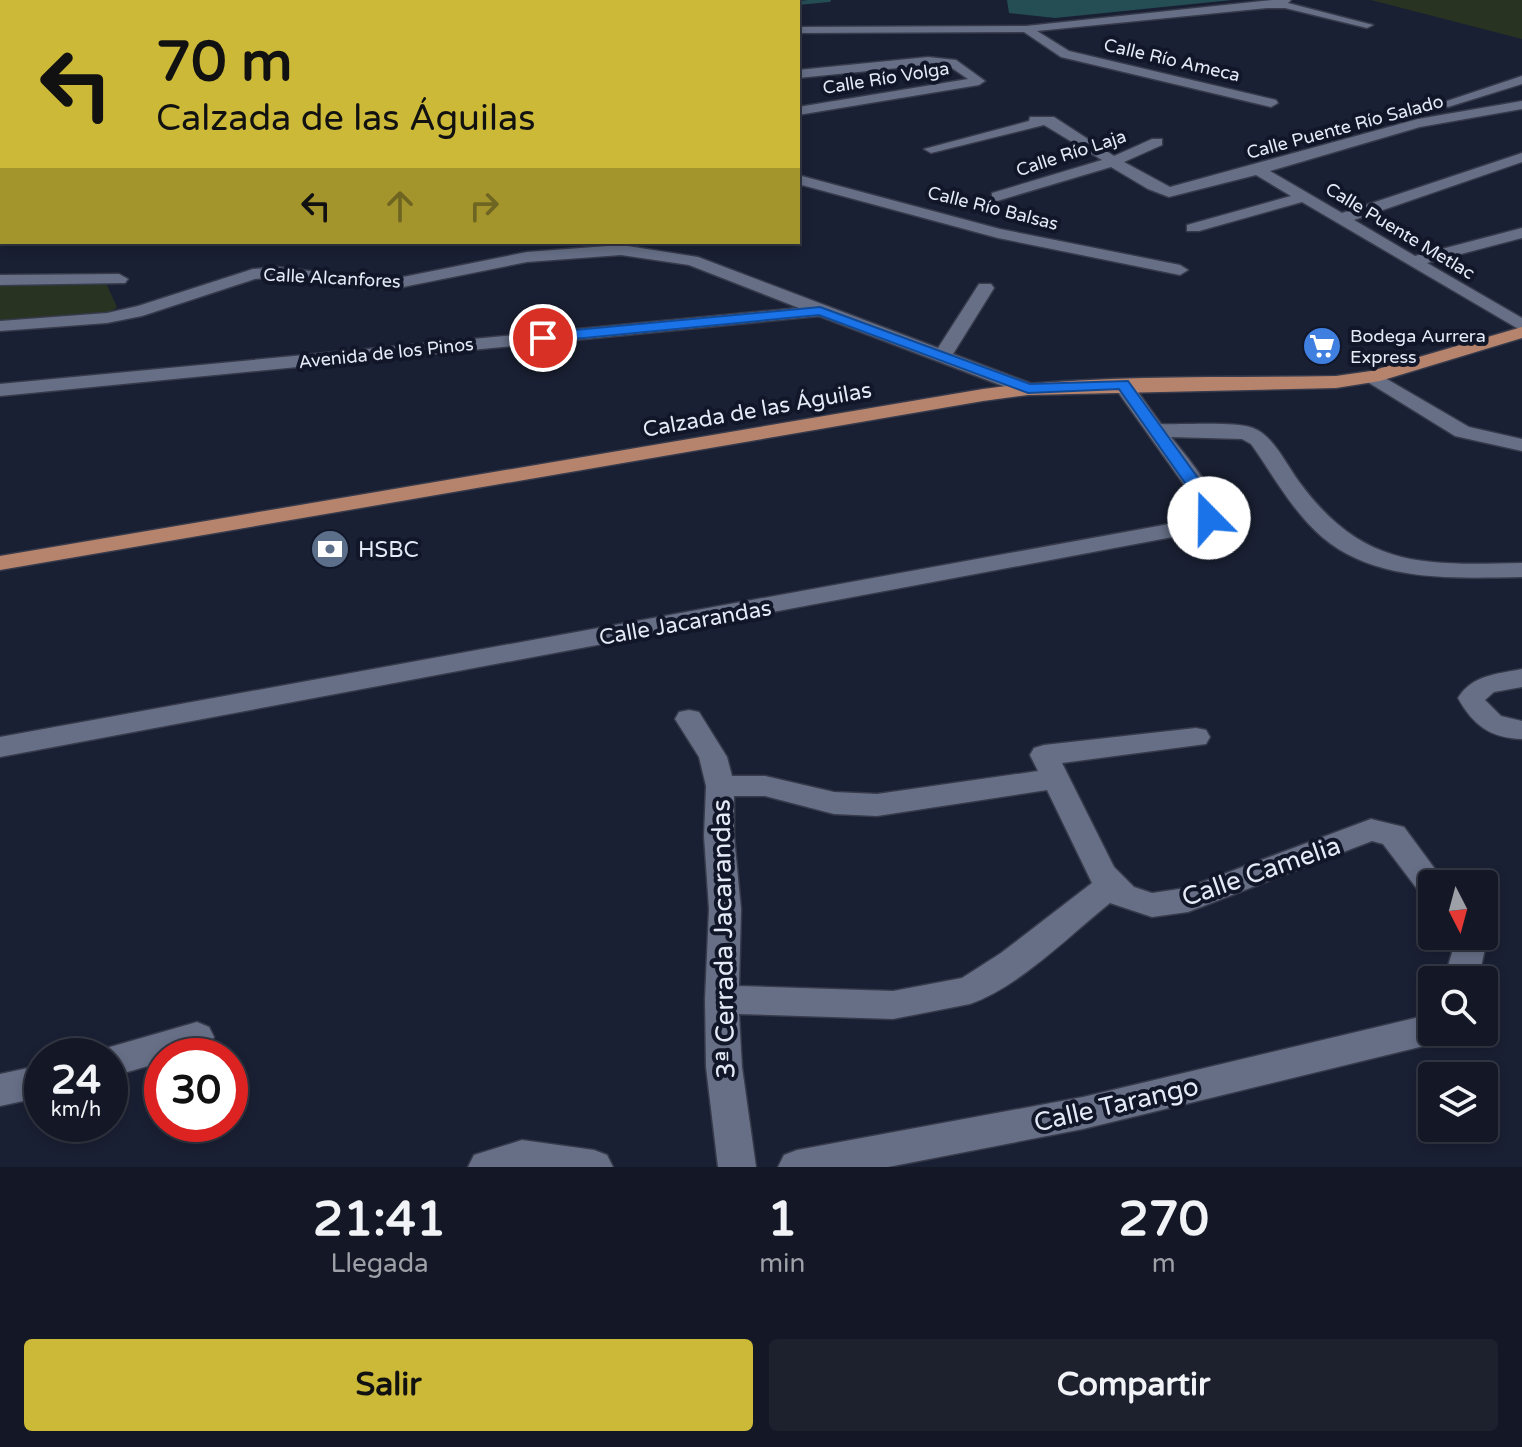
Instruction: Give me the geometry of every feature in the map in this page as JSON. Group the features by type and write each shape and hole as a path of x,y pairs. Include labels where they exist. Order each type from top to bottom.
{"main road":[{"name":"Calzada de las Águilas","path":"0,563 1028,389 1336,382 1373,377 1522,329"}],"street":[{"path":"1261,6 1286,0"},
{"path":"800,30 1026,29 1285,5 1367,25"},
{"path":"1198,11 1232,22"},
{"path":"800,73 928,58 893,28"},
{"name":"Calle Río Ameca","path":"1026,29 1065,54 1271,103"},
{"name":"Calle Río Volga","path":"800,73 862,66 952,63 979,81 800,111"},
{"path":"1418,123 1412,118 1431,108 1522,80"},
{"name":"Calle Puente Río Salado","path":"1112,162 1164,191 1179,190 1418,123 1522,105"},
{"path":"931,149 1042,120 1112,162"},
{"name":"Calle Río Laja","path":"997,196 1112,162 1157,142"},
{"path":"1341,219 1522,157"},
{"name":"Calle Puente Metlac","path":"1258,170 1522,329"},
{"name":"Calle Río Balsas","path":"800,180 998,233 1180,270"},
{"path":"1193,228 1303,197"},
{"path":"1413,261 1522,233"},
{"name":"Calle Alcanfores","path":"0,326 107,318 142,311 253,274 277,272 366,283 398,283 527,257 592,250 647,252 692,261 1028,389"},
{"path":"0,280 119,279"},
{"path":"942,356 985,288"},
{"name":"Avenida de los Pinos","path":"10,389 820,311"},
{"path":"1373,377 1462,432 1522,445"},
{"name":"Calle Jacarandas","path":"0,747 1186,528 1209,518 1208,503 1123,385"},
{"path":"0,409 10,389"},
{"path":"1157,430 1247,433 1258,440 1329,532 1362,554 1397,564 1522,570"},
{"path":"1522,678 1486,685 1471,698 1481,716 1504,730 1522,730"},
{"name":"3ª Cerrada Jacarandas","path":"689,719 713,757 720,786 719,836 725,909 722,999 724,1067 737,1167"},
{"path":"720,786 765,786 834,803 877,805 1196,737"},
{"path":"722,999 893,1005 970,990 1013,962 1112,884 1103,875 1049,767"},
{"name":"Calle Camelia","path":"1112,884 1123,896 1152,905 1188,900 1371,830 1393,835 1420,870"},
{"name":"Calle Tarango","path":"797,1167 1083,1113 1418,1032"},
{"path":"128,1057 197,1037"},
{"path":"0,1090 24,1085"},
{"path":"487,1167 522,1157 594,1167"}],"shaded area":[{"path":"1007,0 1232,0 1055,18 1009,13"},
{"path":"1371,0 1522,0 1522,39"},
{"path":"105,281 117,307 105,316 0,324 0,282"}],"waterway":[{"path":"800,3 829,0"}],"place":[{"name":"Bodega Aurrera Express","path":"1322,346"},
{"name":"HSBC","path":"330,549"}],"route":[{"path":"543,338 820,311 1028,389 1123,385 1208,503 1209,518"}]}
